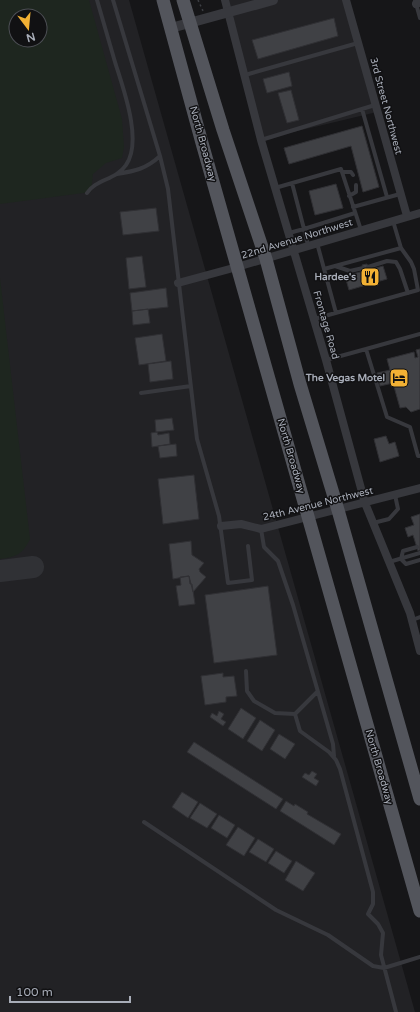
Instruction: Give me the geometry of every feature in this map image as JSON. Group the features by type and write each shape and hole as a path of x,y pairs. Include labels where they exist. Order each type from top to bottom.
{"main road":[{"name":"North Broadway","path":"163,0 237,267 420,911"},
{"path":"184,0 223,130 266,259 300,384 338,510 420,799"}],"street":[{"name":"Frontage Road","path":"225,0 261,140 326,360 365,502 412,620 420,651"},
{"path":"171,28 272,0"},
{"name":"3rd Street Northwest","path":"346,0 407,216"},
{"name":"22nd Avenue Northwest","path":"178,283 266,259 420,213"},
{"name":"24th Avenue Northwest","path":"221,526 241,524 261,529 420,488"}],"lane":[{"path":"97,0 129,109 132,128 131,155 126,165 117,174"},
{"path":"113,0 160,156 168,189 197,439 221,526 228,583 252,580 248,546"},
{"path":"417,3 420,18"},
{"path":"245,74 358,43"},
{"path":"261,140 375,105"},
{"path":"362,109 387,197"},
{"path":"87,193 90,188 96,184 117,174 137,171 151,164 160,156"},
{"path":"275,188 341,169 342,172 351,172 353,175"},
{"path":"342,172 361,231"},
{"path":"292,183 308,246"},
{"path":"349,196 356,192 356,185"},
{"path":"353,207 400,194"},
{"path":"289,233 355,213"},
{"path":"314,319 418,290 412,266 401,248 393,221"},
{"path":"317,243 336,313"},
{"path":"324,269 401,248"},
{"path":"368,267 387,261 396,262 400,269 408,293"},
{"path":"334,266 350,271 363,268"},
{"path":"326,360 420,334"},
{"path":"366,349 387,417 410,427 418,456 420,456"},
{"path":"141,393 191,386"},
{"path":"373,523 389,519 398,509 395,495"},
{"path":"261,529 264,547 278,561 294,605 317,692 333,744 334,757 340,769 373,892 373,904 368,914 378,924 382,933 381,955 396,1012"},
{"path":"401,559 403,552 417,547"},
{"path":"389,562 420,553"},
{"path":"401,559 406,564 420,560"},
{"path":"412,620 420,617"},
{"path":"246,671 248,691 254,701 275,714 295,714 317,692"},
{"path":"295,714 300,730 334,757"},
{"path":"144,822 276,910 328,935 373,966 384,968 420,957"}],"shaded area":[{"path":"0,0 129,0 415,1012 0,1012"},
{"path":"0,0 89,0 122,119 124,147 122,158 106,163 93,174 91,192 0,204"},
{"path":"226,0 346,0 377,112 264,139"},
{"path":"0,278 30,539 25,548 15,556 0,559"}],"building":[{"path":"334,18 338,36 258,59 252,40"},
{"path":"289,72 292,86 267,93 263,79"},
{"path":"291,90 299,120 287,123 278,93"},
{"path":"362,126 379,187 363,192 351,146 289,164 284,148"},
{"path":"336,184 343,208 315,215 309,191"},
{"path":"156,208 159,231 123,235 120,212"},
{"path":"142,256 146,287 129,289 126,258"},
{"path":"367,264 369,270 383,266 387,279 349,290 345,276 364,271 362,265"},
{"path":"166,288 168,307 132,311 130,293"},
{"path":"148,309 150,323 133,325 132,311"},
{"path":"162,334 166,361 139,365 135,338"},
{"name":"The Vegas Motel","path":"420,349 420,409 411,412 406,407 400,408 393,383 380,386 377,373 390,370 387,359 414,352 415,358 418,357 416,350"},
{"path":"171,361 173,379 150,382 148,364"},
{"path":"172,418 174,430 156,432 155,420"},
{"path":"157,432 158,435 169,433 170,444 152,447 151,433"},
{"path":"386,436 389,444 395,442 399,456 380,462 374,439"},
{"path":"176,444 177,456 160,458 158,446"},
{"path":"194,475 199,519 163,524 158,479"},
{"path":"420,514 420,550 418,551 413,535 408,537 405,528 414,525 411,517"},
{"path":"191,541 192,555 204,563 199,569 200,572 206,577 193,592 189,576 173,579 169,544"},
{"path":"189,576 190,584 192,584 195,604 179,606 176,586 181,585 180,577"},
{"path":"268,586 277,655 214,663 205,595"},
{"path":"223,673 223,677 234,676 237,696 226,697 226,702 205,705 201,676"},
{"path":"241,708 256,718 243,739 228,729"},
{"path":"219,711 224,714 221,719 226,722 223,726 210,717 212,713 217,716"},
{"path":"260,720 275,730 262,751 247,741"},
{"path":"279,734 295,744 285,759 270,749"},
{"path":"194,742 283,799 276,809 187,752"},
{"path":"312,771 317,774 314,778 319,781 316,786 302,777 305,773 309,775"},
{"path":"182,792 198,802 188,818 172,807"},
{"path":"286,801 294,806 295,804 308,812 307,814 341,834 334,845 280,811"},
{"path":"200,803 217,814 207,828 190,818"},
{"path":"219,815 235,825 227,838 211,828"},
{"path":"238,827 255,838 244,856 226,845"},
{"path":"258,839 274,849 266,862 249,852"},
{"path":"276,851 292,861 284,873 268,863"},
{"path":"296,861 315,873 303,891 285,880"}],"taxiway":[{"path":"0,571 33,567"}],"place":[{"name":"Hardee's","path":"370,277"},
{"name":"The Vegas Motel","path":"399,378"}]}
